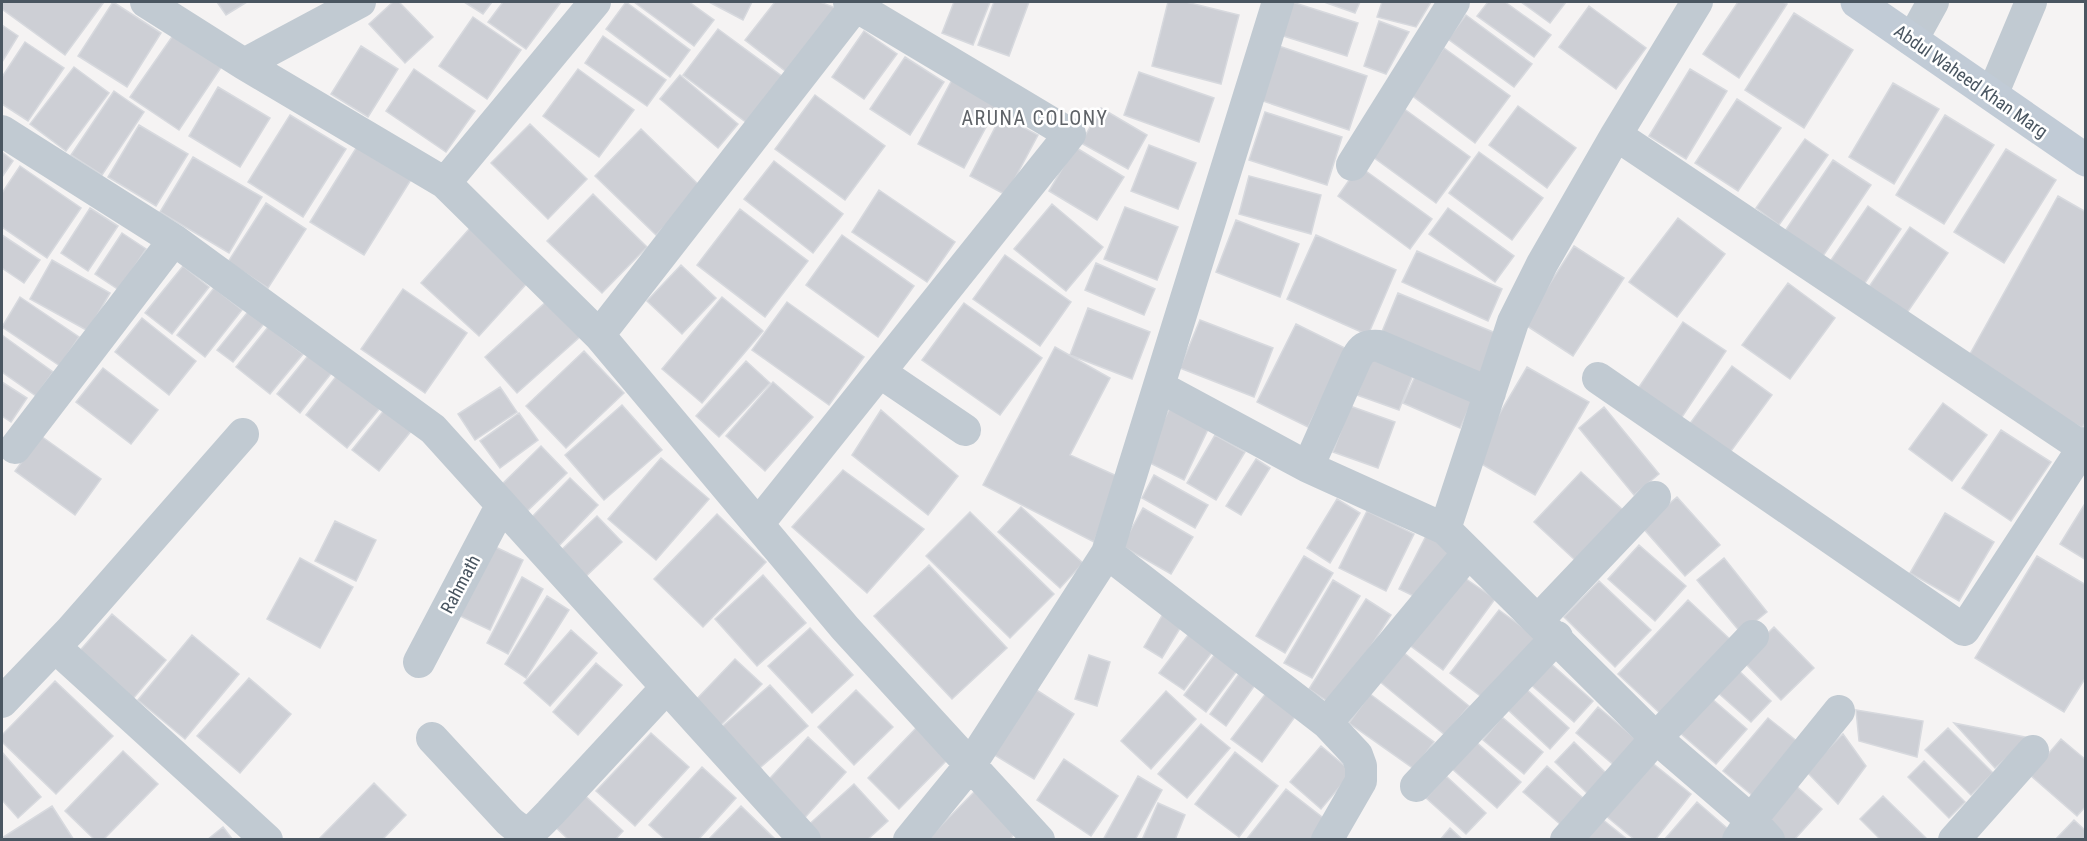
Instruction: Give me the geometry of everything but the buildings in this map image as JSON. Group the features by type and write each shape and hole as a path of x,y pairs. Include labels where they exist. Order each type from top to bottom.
{"street":[{"path":"146,2 244,64 446,183 599,335 845,628 1039,840"},
{"path":"244,64 360,2"},
{"path":"446,183 596,2"},
{"path":"909,840 971,764 1107,553 1278,2"},
{"path":"1352,165 1454,2"},
{"path":"1445,529 1513,322 1542,264 1616,135 1697,2"},
{"name":"Abdul Waheed Khan Marg","path":"1857,2 2085,160"},
{"path":"1912,40 1933,2"},
{"path":"1992,95 2031,2"},
{"path":"599,335 853,3 1070,134 758,524"},
{"path":"2,131 174,240 433,429 805,840"},
{"path":"1598,378 1964,630 2084,445 1616,135"},
{"path":"15,448 174,240"},
{"path":"1308,467 1356,359 1367,345 1378,346 1490,393"},
{"path":"881,373 964,430"},
{"path":"1160,387 1308,467 1445,529 1753,833 1839,711"},
{"path":"2,702 55,648 243,434"},
{"path":"1416,786 1655,497"},
{"name":"Rahmath","path":"419,662 501,506"},
{"path":"1107,553 1327,723 1357,755 1361,781 1327,840"},
{"path":"1327,723 1468,553"},
{"path":"1566,840 1656,738 1753,636"},
{"path":"55,648 267,840"},
{"path":"432,738 509,821 519,830 534,830 666,688"},
{"path":"1954,840 2033,751"}],"district":[{"name":"ARUNA COLONY","path":"1035,118"}]}
